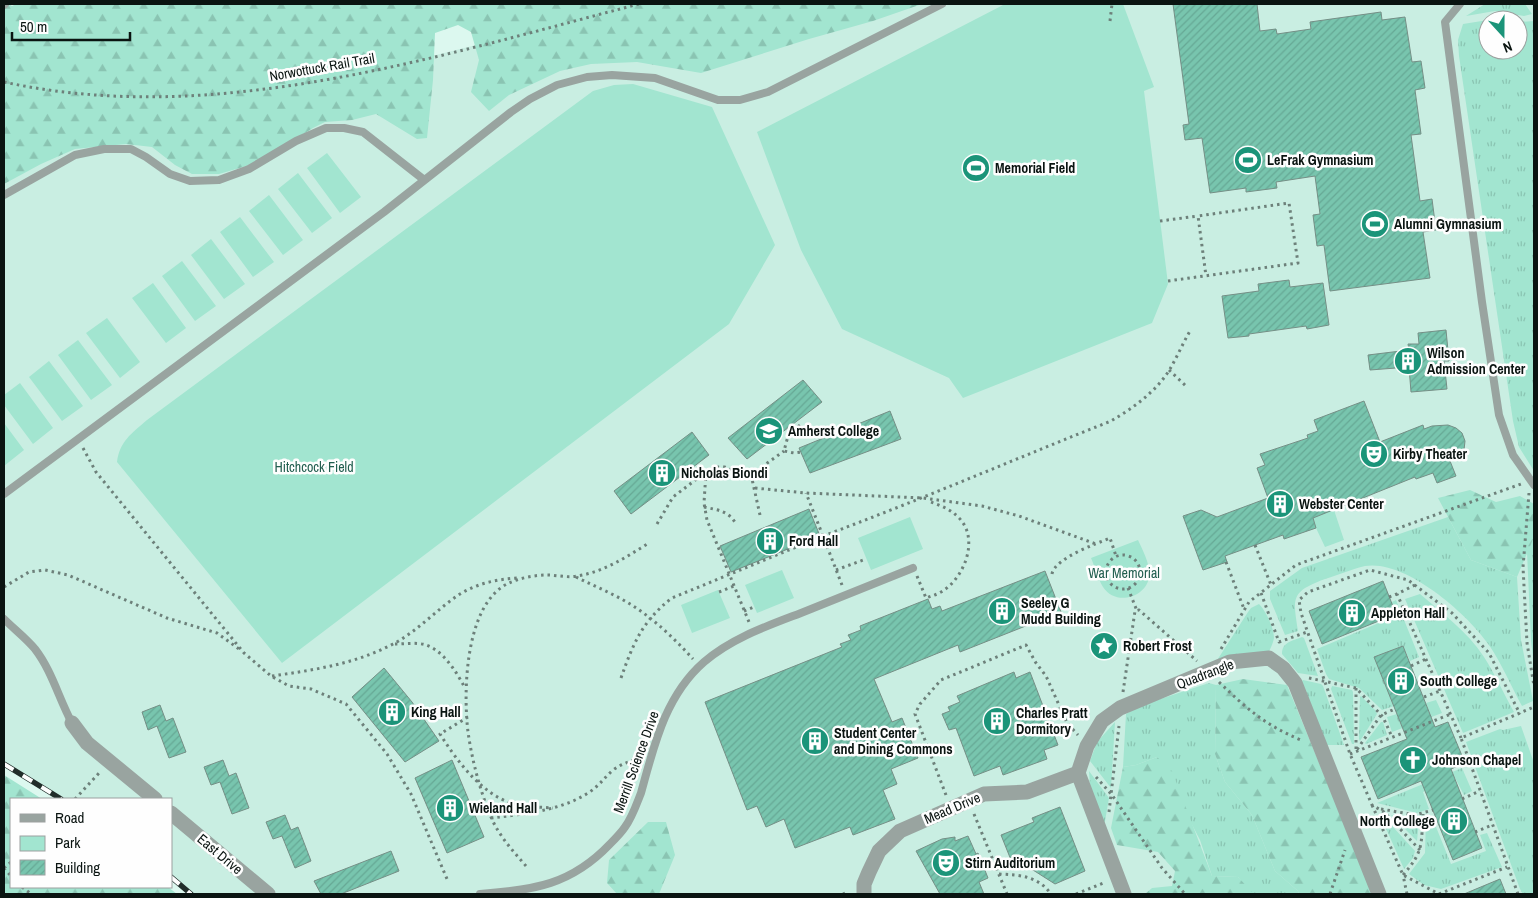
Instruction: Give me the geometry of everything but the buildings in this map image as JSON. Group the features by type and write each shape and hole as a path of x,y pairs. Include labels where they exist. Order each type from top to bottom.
{"street":[{"name":"Quadrangle","path":"1080,767 1087,746 1102,722 1120,708 1230,662 1269,658 1283,668 1295,683 1379,894"},
{"path":"72,723 87,743 153,798"},
{"path":"1080,767 1124,894"},
{"name":"Mead Drive","path":"864,894 864,884 879,851 900,831 984,794 1027,792 1080,767"},
{"name":"East Drive","path":"172,814 268,894"}],"lane":[{"path":"4,494 376,218 423,179 530,99 557,85 587,77 612,75 656,78 718,100 740,100 768,92 942,4"},
{"path":"1460,4 1445,22 1482,302 1499,415 1513,455 1532,483"},
{"path":"4,195 75,156 104,149 131,149 170,174 190,181 219,180 249,169 296,141 326,128 344,128 362,132 423,179"},
{"name":"Merrill Science Drive","path":"480,894 520,891 546,885 572,874 595,860 625,827 640,795 665,715 685,684 704,663 748,634 913,568"},
{"path":"4,619 36,650 51,677 72,723"}],"path":[{"name":"Norwottuck Rail Trail","path":"4,82 70,93 156,98 247,92 342,76 408,62 639,4"},
{"path":"1110,21 1112,4"},
{"path":"1160,221 1290,203 1297,254 1298,263 1168,281"},
{"path":"1198,216 1206,276"},
{"path":"621,678 632,646 644,626 658,609 672,598 1111,421 1141,401 1154,389 1169,370 1190,330"},
{"path":"1169,370 1187,387"},
{"path":"752,479 759,469 784,451 788,436 800,425"},
{"path":"78,439 96,472 244,653"},
{"path":"784,451 801,452"},
{"path":"657,524 673,497 706,472 717,467 725,467 752,479 760,515"},
{"path":"706,472 704,507 707,520 748,621"},
{"path":"1208,671 1248,602 1296,566 1532,483 1523,567 1527,643 1534,686"},
{"path":"755,488 806,493 923,498 982,506 1019,516 1096,544"},
{"path":"806,493 846,595"},
{"path":"913,568 926,598 942,592 954,579 966,562 969,548 966,528 960,518 944,507 923,498"},
{"path":"704,507 726,512 736,524"},
{"path":"1052,574 1053,569 1058,563 1110,538 1116,556"},
{"path":"271,676 348,662 394,644 461,594 477,586 498,580 546,575 575,577 591,574 610,566 649,543"},
{"path":"1255,545 1271,584"},
{"path":"1116,556 1132,557 1139,566 1137,581 1128,588 1117,588 1112,585 1106,575 1107,564 1116,556"},
{"path":"836,570 866,559"},
{"path":"1226,562 1245,609"},
{"path":"4,587 28,572 45,570 68,574 167,618 216,633 271,676 289,686 311,690 346,704 387,754 411,794 447,879"},
{"path":"1407,894 1403,875 1350,754 1307,632 1299,607 1299,600 1308,592 1370,570 1408,580 1452,612 1489,653 1520,714"},
{"path":"575,577 626,602 650,618 682,648"},
{"path":"524,578 508,583 486,603 474,634 466,690 468,732 480,783 491,818 500,835 526,866"},
{"path":"1389,597 1415,585"},
{"path":"719,592 734,586"},
{"path":"1128,588 1137,610 1208,671 1241,704 1266,723 1320,748"},
{"path":"1261,593 1280,642 1307,632"},
{"path":"1397,594 1461,738 1518,894"},
{"path":"744,611 754,607"},
{"path":"1108,814 1112,796 1120,708 1135,611 1137,610"},
{"path":"394,644 426,645 443,656 457,672 466,690"},
{"path":"949,808 942,782 915,714 920,704 940,680 1026,645 1046,676 1067,723 1087,746"},
{"path":"1411,666 1426,659"},
{"path":"1307,677 1356,688 1381,715 1392,737"},
{"path":"1356,688 1356,752"},
{"path":"1424,697 1440,691"},
{"path":"1461,738 1534,707"},
{"path":"1356,752 1381,715 1395,709"},
{"path":"1350,754 1451,714"},
{"path":"468,717 440,734 455,758 467,772 497,797 514,804 553,808"},
{"path":"491,818 553,808 586,794 601,784 617,767 638,758"},
{"path":"76,798 110,762"},
{"path":"1080,767 1112,796 1162,868 1185,894"},
{"path":"1462,799 1480,791"},
{"path":"969,800 1007,894"},
{"path":"1372,805 1384,812 1420,850"},
{"path":"1378,808 1415,815 1433,810"},
{"path":"1403,875 1416,860 1420,850 1423,814"},
{"path":"1475,832 1492,825"},
{"path":"1330,894 1347,844"},
{"path":"1403,875 1437,894 1507,867"},
{"path":"999,874 1033,878 1051,894"},
{"path":"1076,894 1118,878"}],"shaded area":[{"name":"Amherst College","path":"639,4 1534,4 1534,894 191,894 172,878 172,798 59,798 4,764 4,82 408,62"}],"green space":[{"path":"4,4 12,6 16,4 922,4 873,21 701,73 637,62 591,64 560,71 509,95 489,111 471,92 479,60 471,32 458,25 435,33 433,80 427,138 417,139 376,114 352,120 325,122 257,163 219,174 192,174 175,165 152,147 126,144 75,149 41,164 4,184"},
{"name":"Memorial Field","path":"1005,4 1123,4 1154,87 1144,91 1168,284 1152,323 963,398 949,378 842,329 801,250 757,132"},
{"path":"1485,4 1525,4 1532,14 1528,15 1528,10 1478,10 1478,14 1466,16"},
{"path":"1528,21 1534,21 1534,471 1519,447 1513,421 1459,56 1458,40 1463,24 1478,22 1478,60 1528,60"},
{"name":"Hitchcock Field","path":"633,84 712,107 775,245 729,324 282,663 117,462 124,443 147,420 593,91 614,85"},
{"path":"327,153 361,197 340,213 307,168"},
{"path":"298,173 332,218 312,233 278,189"},
{"path":"269,195 303,240 283,255 249,211"},
{"path":"240,217 274,262 253,277 220,232"},
{"path":"211,239 245,284 224,299 191,255"},
{"path":"182,261 216,306 195,321 162,276"},
{"path":"153,283 186,328 166,343 132,298"},
{"path":"107,318 140,362 120,378 86,333"},
{"path":"78,340 112,385 91,400 58,355"},
{"path":"49,361 83,406 62,421 29,377"},
{"path":"20,383 53,428 33,444 4,405 4,395"},
{"path":"4,423 24,450 4,466"},
{"path":"1300,483 1334,510 1344,540 1325,547"},
{"path":"1470,490 1496,502 1520,496 1534,504 1534,537 1517,577 1471,560 1438,498"},
{"path":"910,517 923,549 871,570 858,538"},
{"path":"1448,517 1471,560 1517,577 1521,640 1533,701 1522,706 1498,660 1479,632 1434,591 1398,571 1381,566 1365,566 1325,579 1305,588 1296,598 1295,603 1298,631 1285,635 1270,599 1270,591 1302,568"},
{"path":"1534,537 1534,664 1531,641 1527,552"},
{"name":"War Memorial","path":"1138,540 1149,568 1149,578 1146,585 1142,591 1129,597 1122,598 1108,593 1103,587 1091,558"},
{"path":"782,570 794,598 757,613 745,585"},
{"path":"718,590 730,618 692,633 681,605"},
{"path":"1420,594 1470,639 1492,670 1514,712 1463,733 1405,599"},
{"path":"1396,600 1419,657 1410,661 1403,646 1375,657 1394,706 1382,710 1359,688 1329,679 1317,649 1393,617 1388,604"},
{"path":"1259,604 1269,620 1274,634 1274,640 1268,654 1214,665 1248,612"},
{"path":"1302,637 1318,676 1298,673 1282,654 1286,644"},
{"path":"1243,679 1287,685 1373,894 1299,894 1275,871 1252,815 1225,782 1215,754 1216,685"},
{"path":"1303,680 1323,686 1344,745 1325,745 1301,682"},
{"path":"1209,683 1216,685 1215,754 1225,782 1252,815 1275,871 1299,894 1252,894 1238,877 1212,876 1200,840 1157,757 1136,765 1123,767 1126,714 1139,706"},
{"path":"1332,686 1352,690 1353,692 1354,744 1352,744 1331,689"},
{"path":"1361,696 1377,714 1360,741 1359,739"},
{"path":"1436,700 1442,713 1392,732 1387,717 1397,714 1402,726 1430,715 1426,703"},
{"path":"1115,722 1111,788 1090,761 1097,742"},
{"path":"1381,722 1383,722 1387,735 1366,744 1365,743"},
{"path":"1521,726 1534,763 1534,894 1523,894 1520,889 1466,742 1500,729"},
{"path":"1157,757 1172,771 1212,876 1238,877 1254,894 1145,894 1152,888 1172,886 1175,871 1158,852 1117,845 1111,828 1123,767 1136,765"},
{"path":"1462,768 1472,791 1464,795 1455,778 1423,792 1429,809 1417,813 1377,803"},
{"path":"1089,771 1109,798 1104,827 1090,786"},
{"path":"4,775 40,798 10,798 10,888 169,888 177,894 4,894"},
{"path":"1380,815 1415,851 1413,858 1404,869"},
{"path":"1391,815 1419,821 1417,841"},
{"path":"1432,817 1451,864 1486,851 1480,835 1487,833 1502,867 1441,889 1424,885 1409,874 1425,853 1426,819"},
{"path":"648,822 666,822 675,855 659,894 617,894 607,883 609,860"}],"railway":[{"path":"4,764 59,798"},
{"path":"172,878 191,894"}],"place":[{"name":"LeFrak Gymnasium","path":"1248,160"},
{"name":"Memorial Field","path":"976,168"},
{"name":"Alumni Gymnasium","path":"1375,224"},
{"name":"Wilson Admission Center","path":"1408,361"},
{"name":"Amherst College","path":"769,431"},
{"name":"Kirby Theater","path":"1374,454"},
{"name":"Nicholas Biondi","path":"662,473"},
{"name":"Webster Center","path":"1280,504"},
{"name":"Ford Hall","path":"770,541"},
{"name":"Seeley G Mudd Building","path":"1002,611"},
{"name":"Appleton Hall","path":"1352,613"},
{"name":"Robert Frost","path":"1104,646"},
{"name":"South College","path":"1401,681"},
{"name":"King Hall","path":"392,712"},
{"name":"Charles Pratt Dormitory","path":"997,721"},
{"name":"Student Center and Dining Commons","path":"815,741"},
{"name":"Johnson Chapel","path":"1413,760"},
{"name":"Wieland Hall","path":"450,808"},
{"name":"North College","path":"1454,821"},
{"name":"Stirn Auditorium","path":"946,863"}]}
